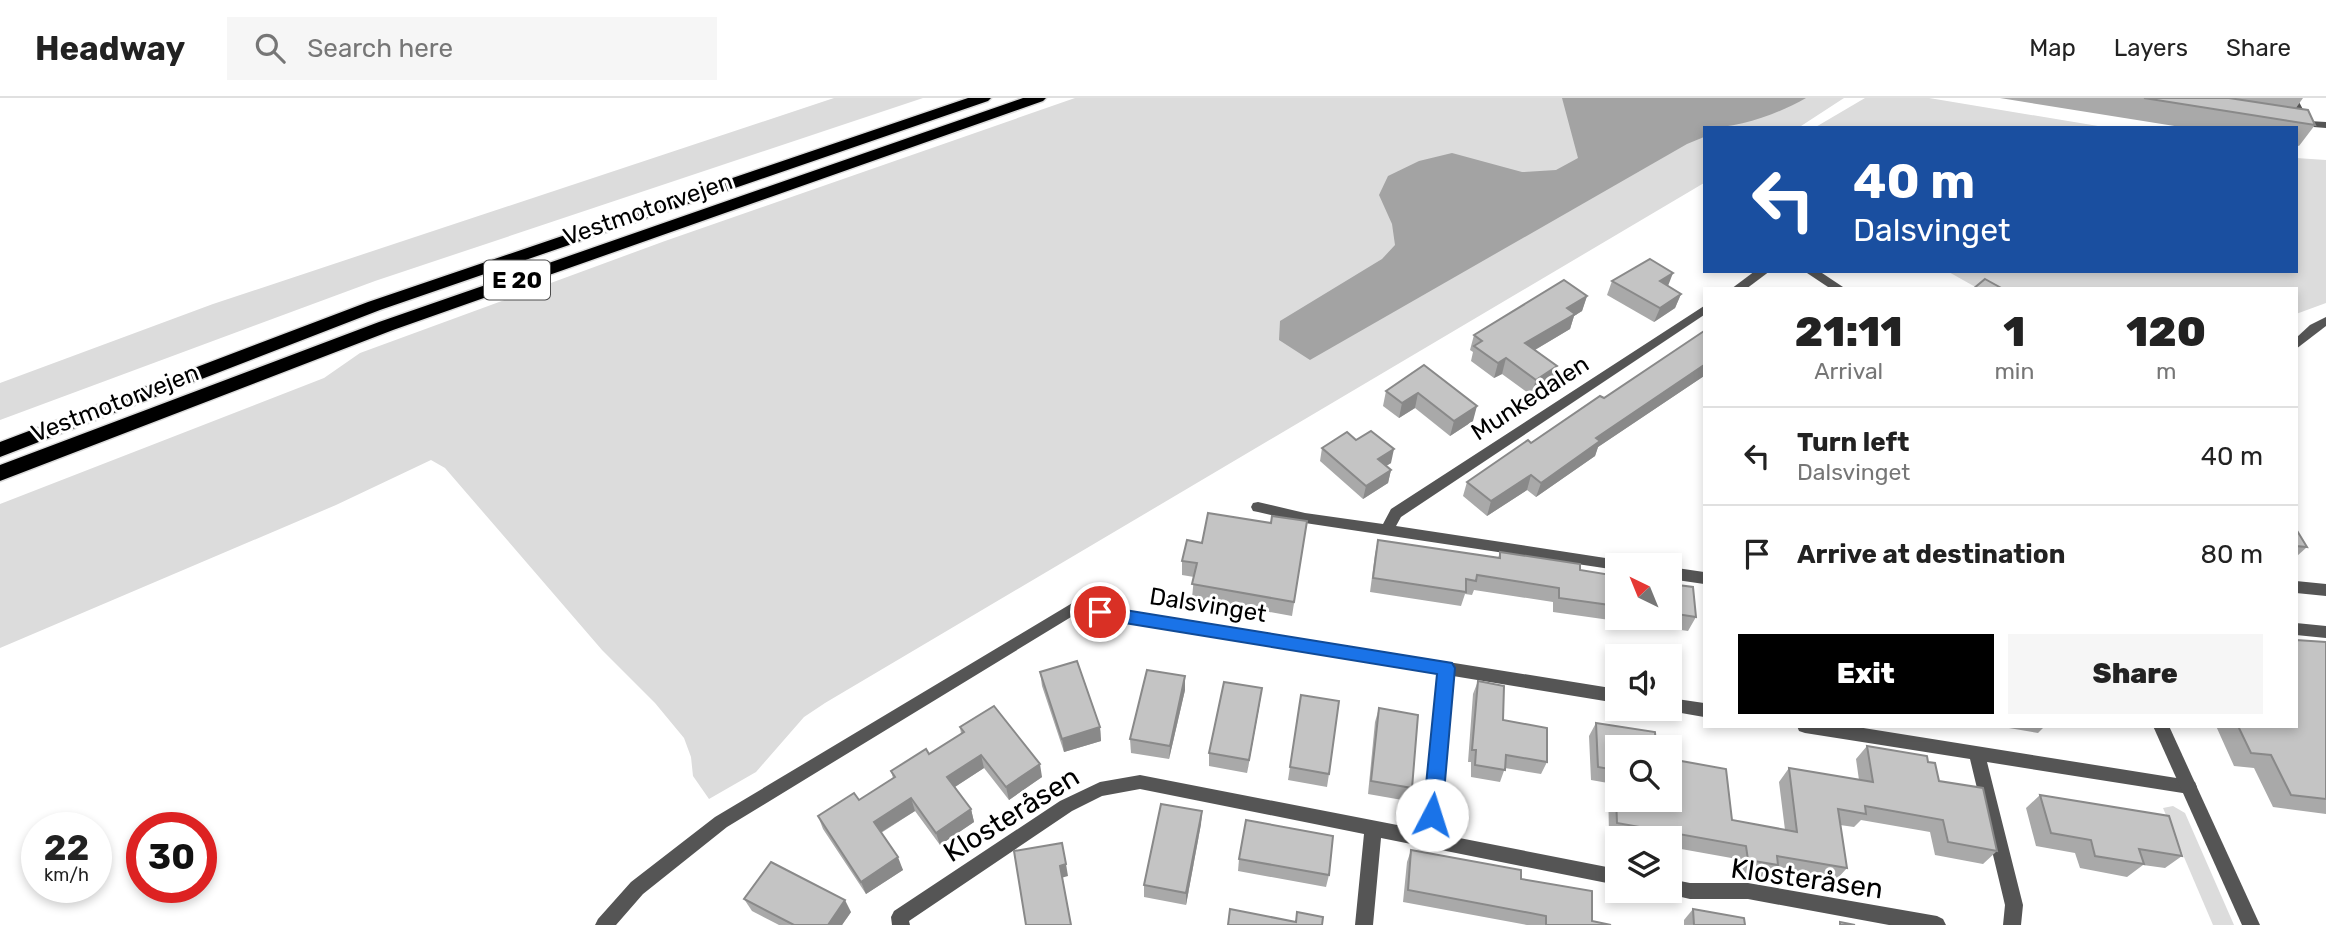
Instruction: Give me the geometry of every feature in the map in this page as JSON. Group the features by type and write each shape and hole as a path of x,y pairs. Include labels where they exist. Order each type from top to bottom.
{"highway":[{"name":"Vestmotorvejen","path":"0,450 374,306 983,98"},
{"name":"Vestmotorvejen","path":"0,473 386,326 1038,98"}],"street":[{"path":"2292,98 2305,124"},
{"path":"2293,126 2326,125"},
{"path":"1740,287 1761,273"},
{"path":"1813,273 1837,287"},
{"name":"Munkedalen","path":"1387,530 1396,513 1703,311"},
{"path":"2298,343 2326,321"},
{"path":"1258,507 1305,518 1605,563"},
{"path":"1682,575 1703,578"},
{"path":"2298,587 2326,590"},
{"name":"Dalsvinget","path":"604,925 637,888 721,821 1074,608 1605,694"},
{"path":"2298,629 2326,632"},
{"path":"1430,841 1446,668"},
{"path":"1682,707 1703,710"},
{"path":"1818,728 2189,787"},
{"path":"2162,728 2252,925"},
{"path":"1977,753 2014,905 2012,925"},
{"name":"Klosteråsen","path":"901,925 900,917 1066,806 1100,789 1140,782 1605,875"},
{"path":"1364,925 1373,828"},
{"name":"Klosteråsen","path":"1682,889 1748,891 1937,925"}],"shaded area":[{"path":"834,98 923,98 375,281 0,420 0,383 213,304"},
{"path":"1075,98 1844,98 1801,126 1703,126 1703,184 825,703 804,717 756,772 709,799 693,776 691,757 684,738 655,703 602,650 445,468 431,460 336,505 0,648 0,504 324,378 360,353 665,241"},
{"path":"1562,98 1806,98 1757,119 1730,126 1703,126 1703,137 1687,144 1310,360 1279,340 1280,321 1382,259 1395,245 1392,224 1379,195 1388,176 1419,161 1452,153 1522,172 1556,170 1578,158"},
{"path":"1865,98 1929,98 2098,126 1817,126"},
{"path":"2298,158 2326,160 2326,303 2298,313 2298,287 1975,287 1951,273 2298,273"},
{"path":"2173,806 2185,813 2234,925 2213,925 2163,808"}],"building":[{"path":"2144,98 2229,98 2308,110 2315,125"},
{"path":"1650,259 1673,273 1660,281 1681,294 1660,308 1612,281"},
{"path":"1985,279 1999,287 1975,287"},
{"path":"1564,280 1587,296 1567,308 1575,314 1525,343 1557,366 1536,380 1506,358 1498,363 1474,346 1482,341 1474,335"},
{"path":"1703,332 1703,366 1596,438 1600,441 1541,483 1531,475 1491,501 1467,482 1528,440 1531,443 1600,396 1604,398"},
{"path":"1424,365 1477,406 1454,421 1418,393 1402,403 1386,391"},
{"path":"1371,431 1394,449 1378,459 1391,470 1366,486 1322,448 1347,432 1356,440"},
{"path":"1208,513 1271,523 1272,516 1307,521 1294,602 1192,584 1197,563 1182,561 1187,540 1202,543"},
{"path":"2298,532 2307,547 2298,546"},
{"path":"1378,540 1500,558 1500,552 1580,564 1580,570 1605,574 1605,604 1559,598 1559,588 1477,575 1476,581 1466,579 1466,592 1373,578"},
{"path":"1682,586 1693,587 1696,617 1682,615"},
{"path":"2298,640 2326,642 2326,799 2291,795 2271,755 2251,753 2239,728 2298,728"},
{"path":"1077,661 1100,727 1062,739 1040,672"},
{"path":"1147,670 1185,676 1170,746 1130,739"},
{"path":"1478,681 1504,686 1503,720 1547,728 1547,762 1506,755 1505,770 1475,765 1476,750 1472,750"},
{"path":"1224,682 1262,688 1249,760 1209,753"},
{"path":"1301,695 1339,701 1329,774 1290,767"},
{"path":"994,706 1040,764 1006,787 981,755 947,777 971,809 936,833 911,798 874,822 898,857 861,882 818,816 854,793 859,800 895,777 891,771 926,749 929,754 964,732 960,727"},
{"path":"1379,708 1418,715 1412,788 1371,781"},
{"path":"1596,723 1655,732 1655,735 1605,735 1605,768 1598,767"},
{"path":"1867,746 1927,756 1928,762 1935,763 1939,781 1983,788 1997,851 1948,842 1943,820 1865,806 1866,814 1838,809 1847,868 1777,856 1778,865 1748,860 1746,846 1682,835 1682,826 1634,826 1617,823 1617,812 1682,812 1682,761 1726,769 1732,820 1797,832 1789,768 1873,782"},
{"path":"2040,795 2169,816 2182,856 2139,849 2144,864 2095,856 2091,840 2051,833"},
{"path":"1161,804 1202,811 1186,893 1144,885"},
{"path":"1246,820 1333,836 1329,875 1239,859"},
{"path":"1062,843 1066,864 1060,866 1071,925 1026,925 1014,851"},
{"path":"1411,850 1521,870 1521,879 1592,891 1592,921 1611,925 1546,925 1546,916 1408,890"},
{"path":"771,862 845,900 828,925 794,925 744,899"},
{"path":"1230,909 1296,922 1297,912 1323,917 1322,925 1228,925"},
{"path":"1693,909 1744,918 1745,925 1694,925"}],"route":[{"path":"1100,612 1446,668 1432,815"}]}
